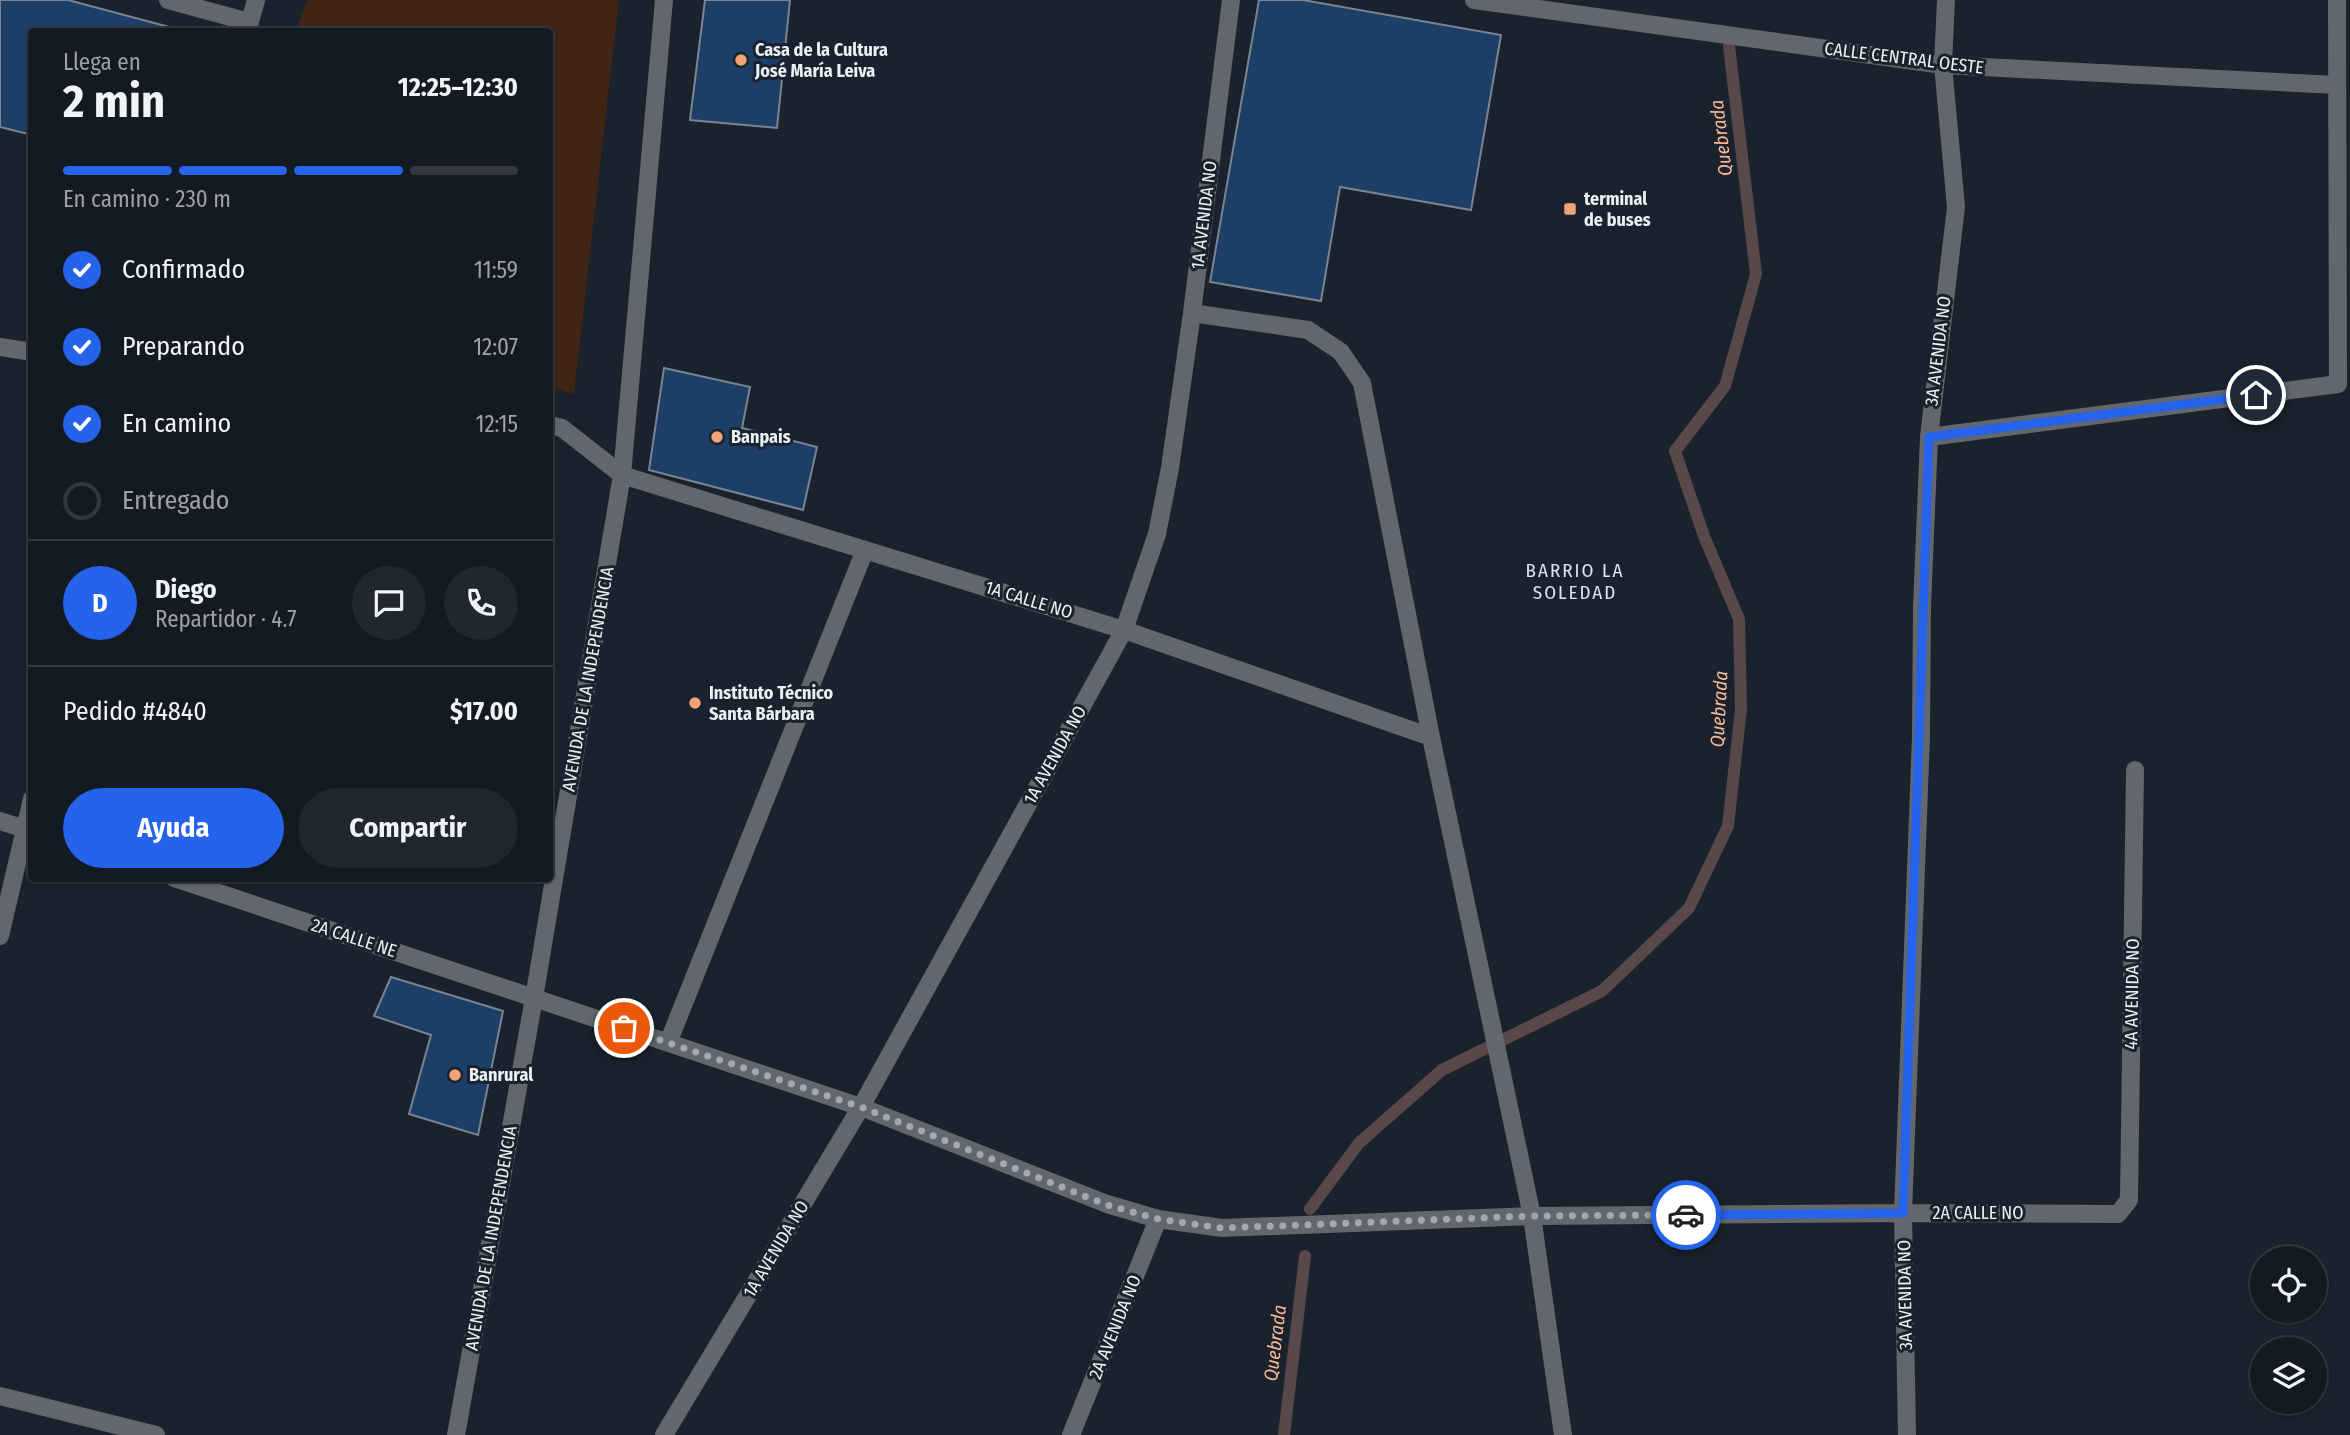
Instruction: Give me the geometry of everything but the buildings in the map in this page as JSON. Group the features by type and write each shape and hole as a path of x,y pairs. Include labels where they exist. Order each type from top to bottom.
{"street":[{"path":"168,0 248,27 256,0"},
{"name":"AVENIDA DE LA INDEPENDENCIA","path":"456,1435 534,998 622,475 664,0"},
{"name":"1A AVENIDA NO","path":"664,1435 861,1107 1124,630 1157,534 1170,468 1231,0"},
{"name":"CALLE CENTRAL OESTE","path":"1474,0 1943,65 2337,85"},
{"name":"3A AVENIDA NO","path":"1908,1435 1903,1213 1929,437 1956,207 1943,65 1946,0"},
{"path":"1929,437 2339,384 2337,0"},
{"path":"1192,313 1308,330 1341,352 1362,383 1431,737 1532,1216 1563,1435"},
{"path":"0,347 28,351"},
{"path":"553,426 562,428 622,475"},
{"name":"1A CALLE NO","path":"622,475 1124,630 1431,737"},
{"path":"668,1042 864,550"},
{"name":"4A AVENIDA NO","path":"2118,1214 2129,1200 2135,769"},
{"path":"0,821 27,830 0,936"},
{"name":"2A CALLE NE","path":"186,882 534,998"},
{"name":"2A CALLE NO","path":"534,998 861,1107 1107,1205 1158,1219 1222,1228 1532,1216 2118,1214"},
{"name":"2A AVENIDA NO","path":"1072,1435 1158,1219"},
{"path":"0,1396 156,1435"}],"shaded area":[{"path":"307,0 619,0 574,394 553,388 553,28 297,28"}],"waterway":[{"name":"Quebrada","path":"1310,1209 1359,1143 1442,1070 1602,991 1689,908 1728,826 1741,709 1739,619 1704,536 1675,451 1725,386 1756,274 1729,46"},
{"name":"Quebrada","path":"1284,1435 1305,1256"}],"way so far":[{"path":"624,1028 861,1107 1107,1205 1158,1219 1222,1228 1532,1216 1686,1215"}],"place":[{"name":"Casa de la Cultura José María Leiva","path":"741,60"},
{"name":"terminal de buses","path":"1570,209"},
{"name":"Banpais","path":"717,437"},
{"name":"Instituto Técnico Santa Bárbara","path":"695,703"},
{"name":"Banrural","path":"455,1075"}],"district":[{"name":"BARRIO LA SOLEDAD","path":"1575,581"}],"route":[{"path":"1686,1215 1903,1213 1929,437 2256,395"}]}
